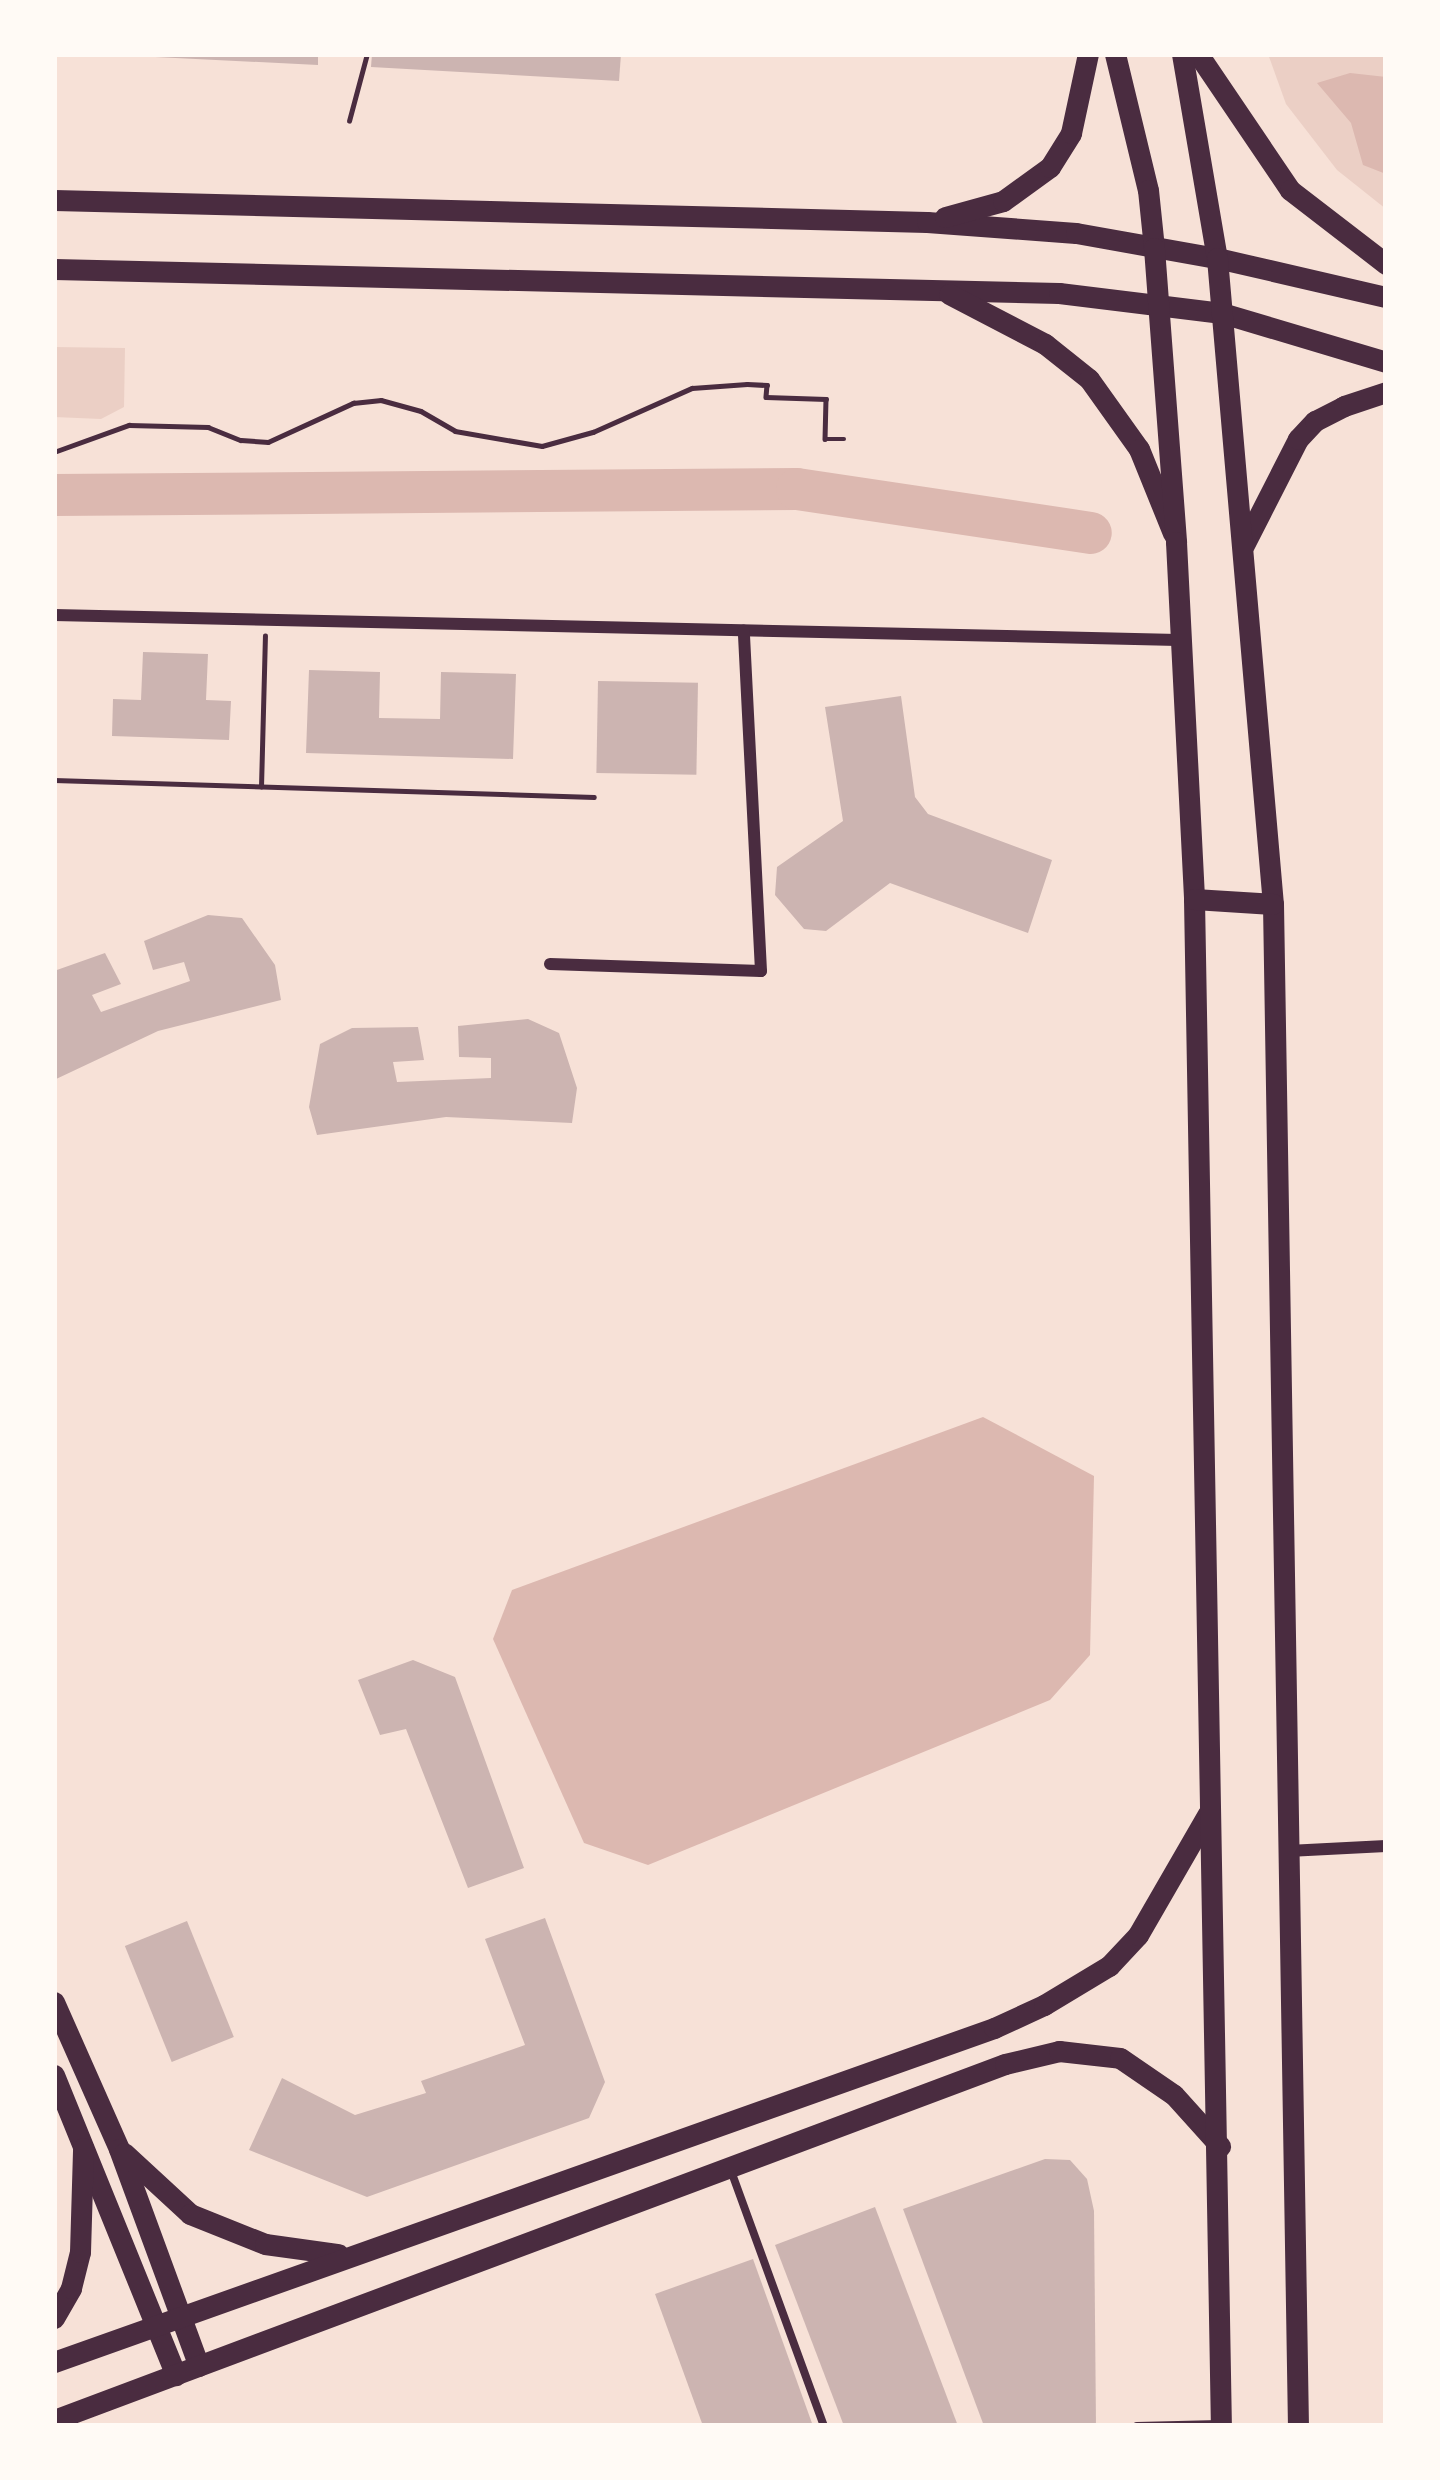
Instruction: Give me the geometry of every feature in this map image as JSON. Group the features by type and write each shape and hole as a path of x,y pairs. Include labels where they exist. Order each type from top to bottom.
{"main road":[{"path":"927,222 1003,201 1050,167 1071,133 1088,54"},
{"path":"1115,54 1148,190 1154,248 1176,542 1194,899 1208,1814 1220,2146 1221,2425"},
{"path":"1182,54 1217,258 1274,904 1298,2426"},
{"path":"1198,54 1290,190 1386,264"},
{"path":"54,200 927,222 1076,233 1217,258 1386,297"},
{"path":"54,269 1059,293 1222,313 1386,362"},
{"path":"944,291 1045,344 1089,379 1139,448 1176,542"},
{"path":"1244,545 1298,439 1330,413 1386,392"},
{"path":"1194,899 1274,904"},
{"path":"54,2362 344,2254 994,2028 1044,2005 1109,1966 1138,1935 1208,1814"},
{"path":"54,2002 119,2149 199,2366"},
{"path":"54,2420 1005,2064 1059,2051 1120,2058 1174,2095 1220,2146"},
{"path":"54,2075 176,2375"},
{"path":"54,2318 71,2288 80,2252 84,2142"},
{"path":"119,2149 190,2214 265,2244 344,2254"}],"street":[{"path":"54,614 1178,640"},
{"path":"550,964 761,971 744,630"},
{"path":"1288,1851 1386,1846"}],"lane":[{"path":"730,2167 824,2426"},
{"path":"1137,2426 1221,2425"}],"path":[{"path":"349,122 367,54"},
{"path":"54,452 129,425 208,427 241,440 268,442 353,403 381,400 421,411 454,431 542,446 593,432 692,388 747,385 767,385 766,397 826,399 825,439 844,439"},
{"path":"261,787 266,619"},
{"path":"54,780 594,797"}],"shaded area":[{"path":"1268,54 1386,54 1386,209 1337,170 1286,104"},
{"path":"1350,73 1386,77 1386,174 1363,165 1351,123 1317,83"},
{"path":"54,347 125,348 124,407 101,419 54,417"},
{"path":"983,1417 1094,1476 1090,1655 1050,1700 648,1865 584,1843 493,1639 512,1590"}],"building":[{"path":"95,54 318,54 318,65"},
{"path":"372,54 621,54 619,81 371,67"},
{"path":"143,652 208,654 206,700 231,701 229,740 112,736 113,699 141,700"},
{"path":"309,670 380,672 379,718 440,719 441,672 516,674 513,759 306,753"},
{"path":"598,681 698,683 696,775 596,773"},
{"path":"901,696 915,797 928,814 1052,860 1028,933 890,883 826,931 804,929 775,895 777,867 843,821 825,707"},
{"path":"208,915 242,918 275,965 281,1000 158,1031 54,1080 54,971 105,953 121,984 92,995 101,1012 190,981 184,962 153,970 144,941"},
{"path":"528,1019 559,1033 577,1088 572,1123 446,1117 317,1135 309,1107 320,1044 352,1028 418,1027 424,1060 393,1062 397,1082 491,1078 491,1058 459,1057 458,1026"},
{"path":"413,1660 455,1677 524,1868 468,1888 406,1729 380,1735 358,1680"},
{"path":"545,1918 605,2082 589,2118 367,2197 249,2150 282,2078 355,2115 426,2093 421,2081 525,2045 485,1939"},
{"path":"187,1921 234,2037 172,2062 125,1946"},
{"path":"1045,2159 1070,2160 1087,2179 1094,2211 1096,2426 984,2426 903,2209"},
{"path":"875,2207 958,2426 844,2426 775,2245"},
{"path":"753,2259 813,2426 703,2426 655,2294"}],"waterway":[{"path":"54,495 797,489 1091,533"}]}
